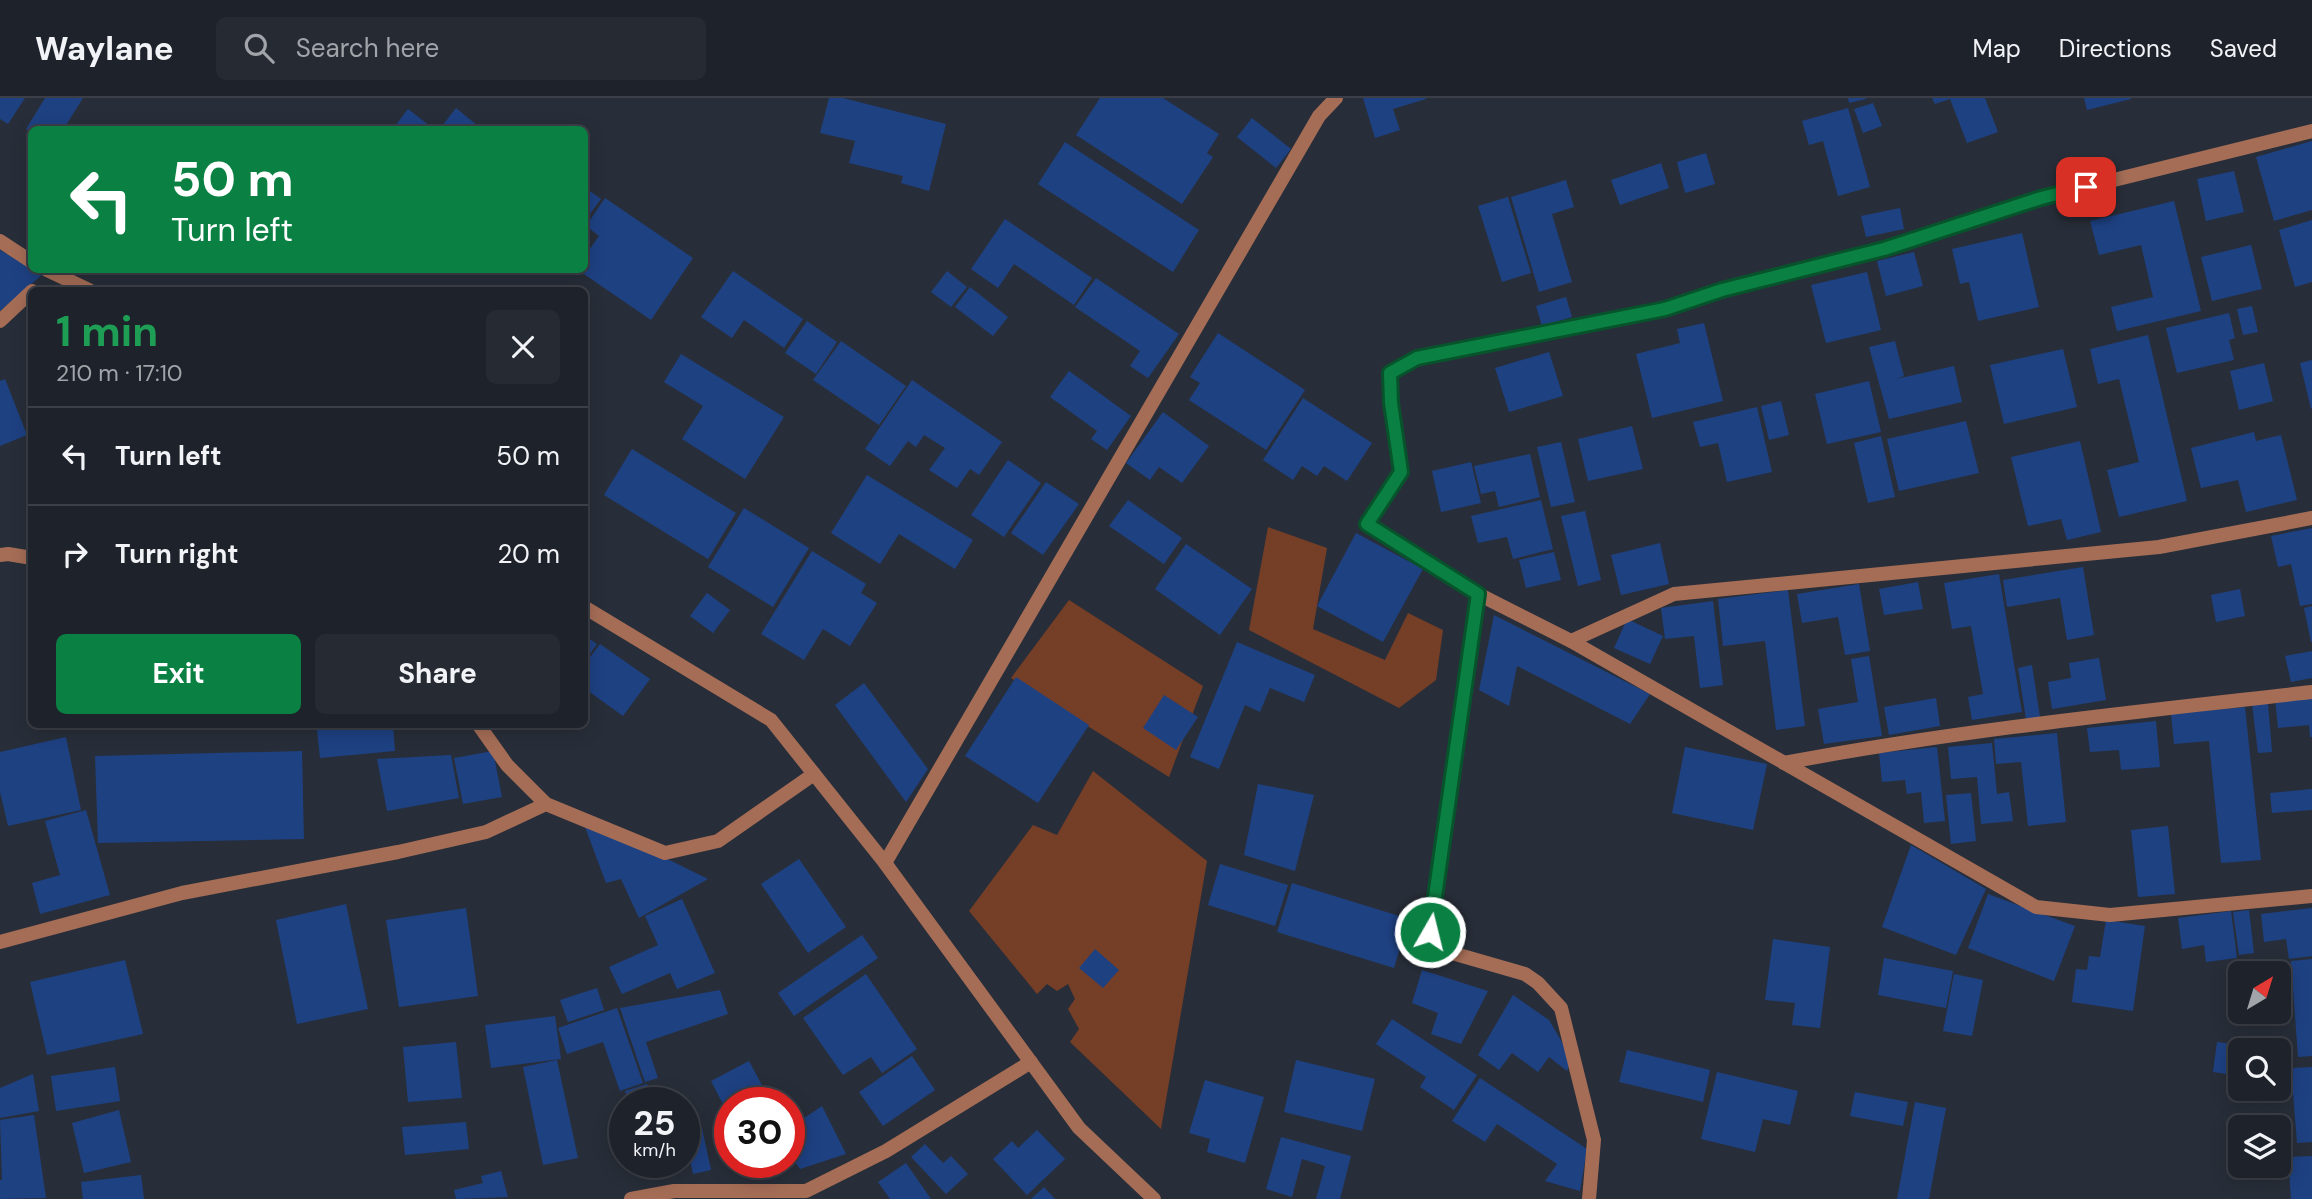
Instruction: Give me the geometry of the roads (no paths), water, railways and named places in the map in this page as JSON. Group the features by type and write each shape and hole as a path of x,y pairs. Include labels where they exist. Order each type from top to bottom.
{"street":[{"path":"885,863 1319,116 1336,98"},
{"path":"2312,131 2041,198 1884,249 1722,290 1665,309 1417,358 1390,373 1391,403 1401,472 1367,524 1478,594 1571,641 2036,907 2110,915 2312,896"},
{"path":"0,241 28,259"},
{"path":"36,287 48,273"},
{"path":"54,273 83,287"},
{"path":"0,321 28,295"},
{"path":"1571,641 1674,594 2159,547 2312,518"},
{"path":"0,555 28,557"},
{"path":"1478,594 1430,932 1452,953 1525,974 1538,982 1561,1008 1594,1140 1590,1199"},
{"path":"588,609 771,720 885,863 1079,1128 1154,1199"},
{"path":"1784,763 1858,749 2117,714 2312,692"},
{"path":"481,728 507,765 546,804 665,853 718,841 814,774"},
{"path":"0,942 182,893 486,832 546,804"},
{"path":"631,1199 674,1191 806,1191 886,1151 1031,1062"}]}
